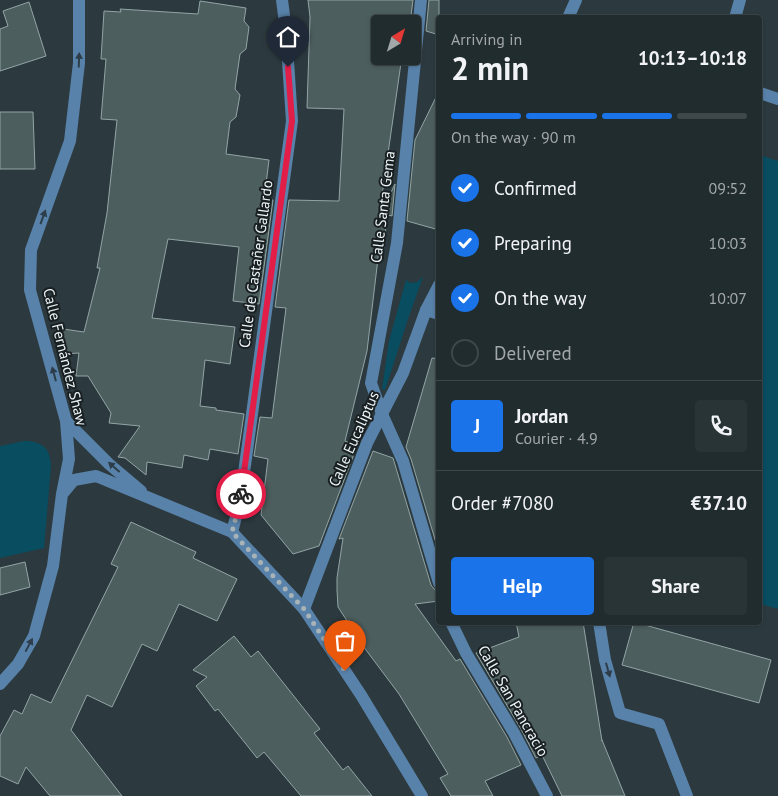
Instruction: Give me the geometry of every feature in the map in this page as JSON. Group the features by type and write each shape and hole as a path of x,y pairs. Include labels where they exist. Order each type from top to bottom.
{"street":[{"name":"Calle Fernández Shaw","path":"0,684 18,664 34,636 53,566 62,494 69,459 66,421 30,290 31,250 70,141 80,63 78,0"},
{"name":"Calle de Castañer Gallardo","path":"232,532 240,502 292,121 282,0"},
{"name":"Calle Santa Gema","path":"382,414 371,383 397,243 421,0"},
{"path":"569,15 576,0"},
{"path":"736,15 740,0"},
{"path":"762,94 778,98"},
{"name":"Calle Eucaliptus","path":"304,609 367,443 433,312 436,298"},
{"path":"382,414 403,461 436,573"},
{"path":"66,421 109,464 151,499"},
{"path":"62,494 74,480 96,476 232,532 304,609 361,695 422,796"},
{"name":"Calle San Pancracio","path":"452,625 466,654 514,733 547,796"},
{"path":"600,625 606,660 620,713 659,724 687,796"}],"shaded area":[{"path":"762,156 778,161 778,609 762,605"},
{"path":"423,277 385,390 382,389 389,341 406,280 410,283 417,282"},
{"path":"24,441 40,444 49,454 51,466 44,548 0,558 0,446"}],"building":[{"path":"308,0 413,0 411,15 371,15 371,65 401,65 378,223 386,225 384,250 379,250 367,351 345,441 357,446 319,546 293,554 261,515 268,459 254,456 260,417 272,418 286,308 275,307 289,200 339,201 344,109 307,108 310,17"},
{"path":"429,0 439,0 439,15 436,15 436,34 426,31"},
{"path":"200,1 246,8 244,21 249,27 246,49 240,54 235,89 240,95 236,117 230,122 226,154 269,160 264,200 273,200 259,304 233,301 239,247 168,239 152,318 235,327 230,364 205,360 200,406 244,414 238,454 210,449 208,460 184,455 182,468 147,462 146,475 125,458 118,457 140,426 109,423 111,413 88,376 76,376 79,353 63,354 56,328 84,332 100,268 97,268 107,213 117,120 101,119 106,59 101,59 104,11 121,12 120,9 198,14"},
{"path":"29,2 46,56 0,71 0,29 8,26 3,11"},
{"path":"436,97 436,229 407,221 415,140"},
{"path":"0,112 33,112 35,169 0,169"},
{"path":"395,184 392,216 381,213"},
{"path":"432,358 436,359 436,543 411,459 406,447"},
{"path":"373,451 393,458 431,585 436,590 436,601 415,604 456,661 460,659 507,737 521,765 485,781 493,796 451,796 440,778 448,774 399,694 366,650 338,607 337,578 343,538 339,539"},
{"path":"131,522 196,552 193,558 237,579 217,621 179,604 157,651 142,644 112,707 87,695 71,730 122,796 50,796 26,767 18,784 0,776 0,736 14,710 22,714 31,694 51,703 118,567 111,564"},
{"path":"25,562 30,587 0,595 0,568"},
{"path":"517,625 583,625 602,741 625,796 562,796 542,755 536,758 476,653 519,637"},
{"path":"633,625 645,625 771,660 759,703 622,665"},
{"path":"234,636 251,657 258,651 320,729 314,733 343,770 348,766 372,796 301,796 264,752 257,758 218,709 215,711 196,686 207,677 193,670"}],"way so far":[{"path":"241,494 232,532 304,609 345,671"}],"route":[{"path":"241,494 292,121 288,67"}]}
